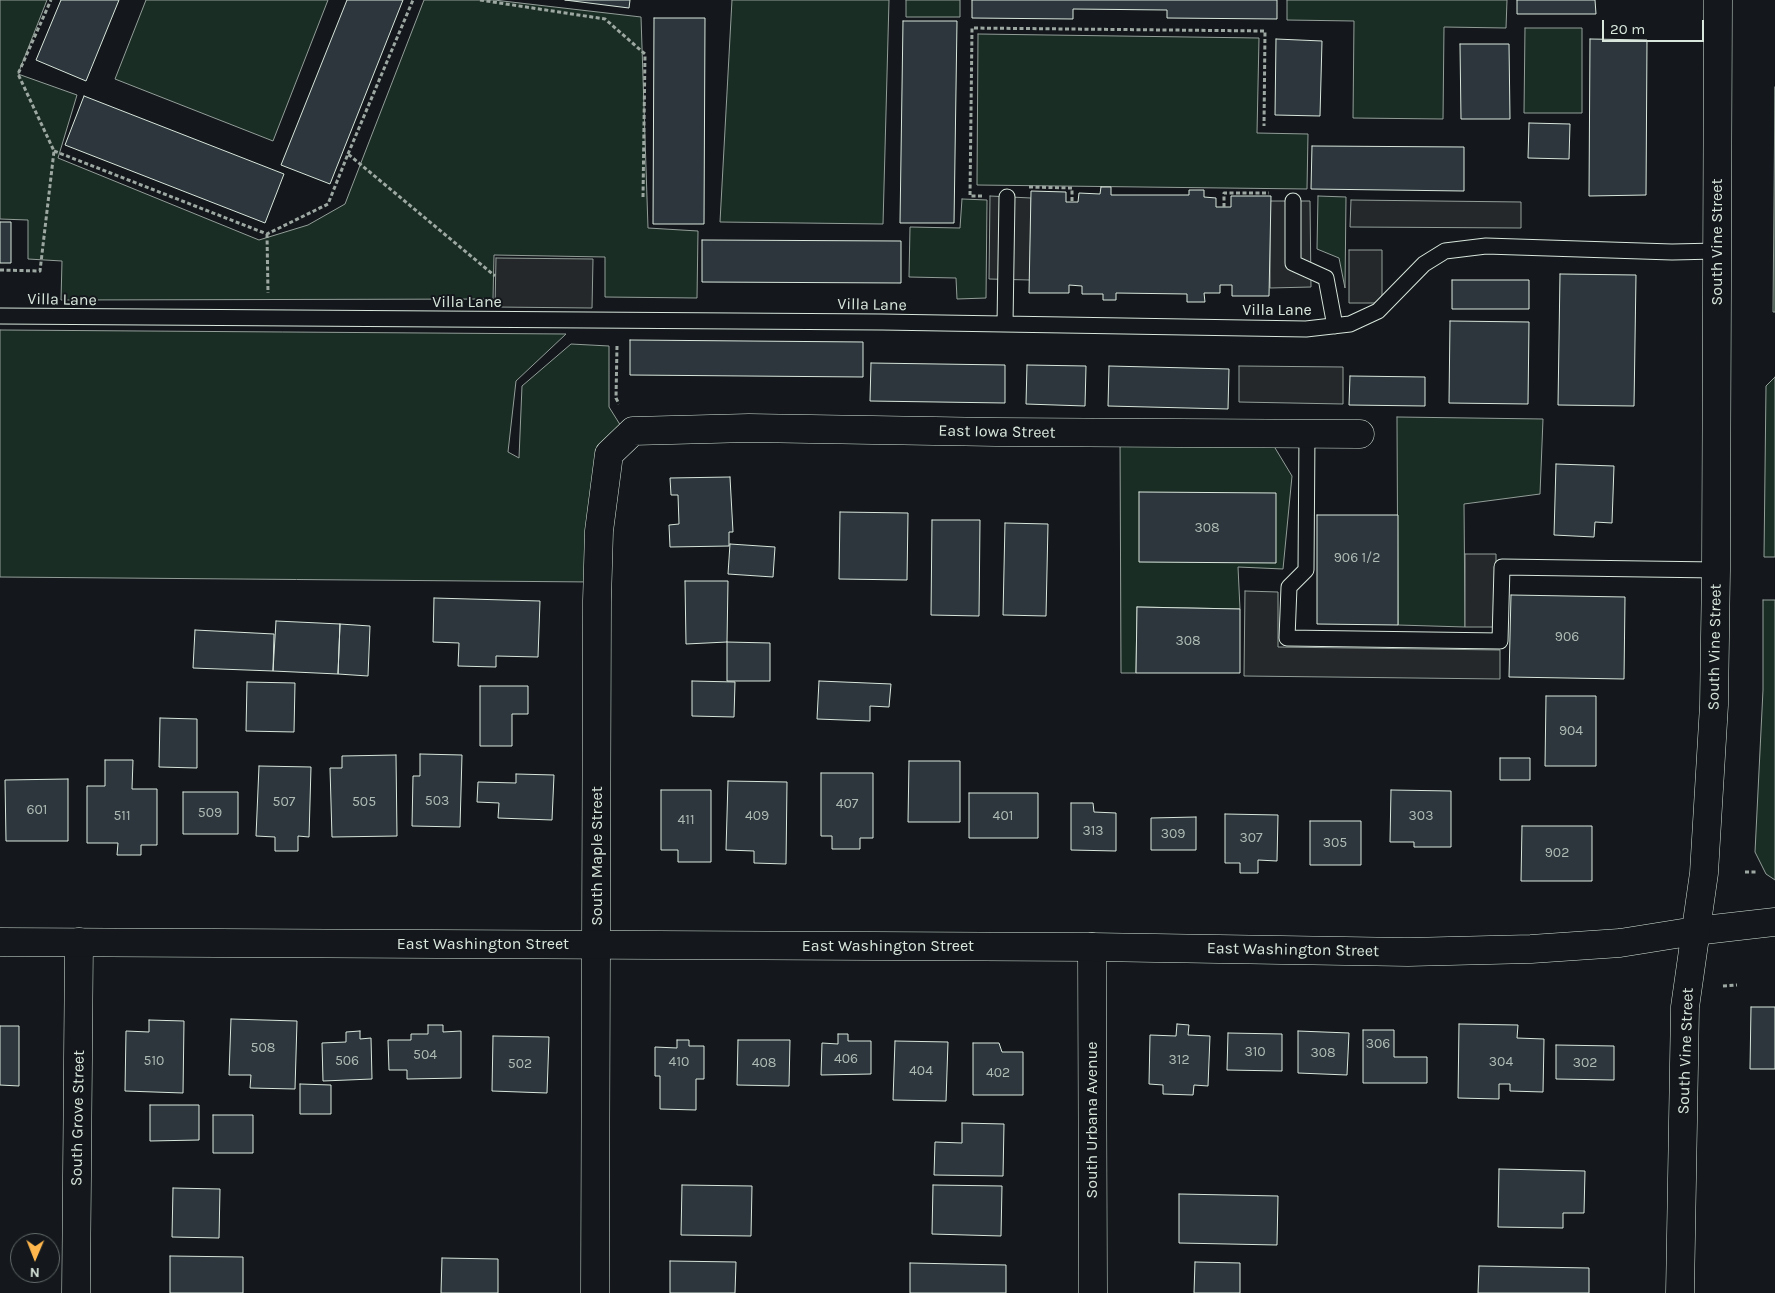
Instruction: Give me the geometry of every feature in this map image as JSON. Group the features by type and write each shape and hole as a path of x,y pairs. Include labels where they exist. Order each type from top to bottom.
{"main road":[{"name":"South Vine Street","path":"1680,1293 1685,1007 1704,873 1711,776 1716,570 1718,0"},
{"name":"East Iowa Street","path":"633,431 749,428 996,432 1360,434"},
{"name":"South Maple Street","path":"595,1293 599,531 609,454 633,431"},
{"name":"East Washington Street","path":"0,942 1092,947 1408,952 1531,949 1620,943 1695,931 1775,922"},
{"name":"South Grove Street","path":"76,1293 79,942"},
{"name":"South Urbana Avenue","path":"1092,947 1092,1293"}],"lane":[{"path":"1005,324 1008,197"},
{"path":"1293,201 1293,262 1326,278 1335,326"},
{"name":"Villa Lane","path":"0,316 1005,324 1306,329 1350,324 1378,311 1424,264 1445,251 1486,246 1672,252 1717,251"},
{"path":"1307,433 1306,570 1289,587 1287,638 1500,641 1502,568 1716,570"}],"path":[{"path":"0,270 40,271 54,150 18,74 51,0"},
{"path":"54,150 267,234 328,204 413,0"},
{"path":"480,0 606,19 645,54 642,197"},
{"path":"1072,201 1072,188 1031,186 1008,197 970,196 972,28 1265,31 1264,126"},
{"path":"348,154 495,276"},
{"path":"1224,207 1224,193 1274,193 1293,201"},
{"path":"267,234 268,318"},
{"path":"617,321 616,398 633,431"},
{"path":"1745,872 1756,872"},
{"path":"1724,986 1737,985"}],"green space":[{"path":"0,0 47,0 18,74 77,95 58,158 259,240 308,225 345,204 424,0 494,0 641,17 648,228 698,231 697,298 605,297 605,257 494,255 493,299 61,300 62,261 28,259 28,220 0,219"},
{"path":"146,0 328,0 273,141 115,79"},
{"path":"732,0 889,0 883,224 720,222"},
{"path":"906,0 960,0 960,17 906,17"},
{"path":"1287,0 1507,0 1506,28 1444,27 1443,119 1353,118 1354,21 1287,20"},
{"path":"1525,28 1582,28 1582,113 1524,113"},
{"path":"978,34 1259,38 1257,133 1308,134 1307,189 977,185"},
{"path":"1775,87 1775,312 1773,312"},
{"path":"1318,196 1346,197 1345,288 1339,258 1317,249"},
{"path":"962,199 987,200 986,298 957,299 956,278 909,277 910,227 960,228"},
{"path":"0,330 566,334 516,381 508,452 519,458 522,386 571,344 609,346 609,407 624,431 593,582 0,577"},
{"path":"1775,377 1775,557 1764,557 1766,386"},
{"path":"1397,417 1543,419 1540,494 1464,504 1465,627 1398,625"},
{"path":"1120,432 1266,433 1292,476 1283,569 1238,567 1240,609 1137,607 1136,673 1121,673"},
{"path":"1763,600 1775,600 1775,880 1766,874 1755,852 1763,690"}],"shaded area":[{"path":"990,196 1031,198 1030,280 989,279"},
{"path":"1351,200 1521,202 1521,228 1350,227"},
{"path":"1270,201 1310,201 1311,287 1270,288"},
{"path":"1349,250 1382,250 1382,303 1349,303"},
{"path":"496,258 593,259 592,308 495,307"},
{"path":"1239,366 1343,367 1343,404 1239,402"},
{"path":"1465,554 1496,554 1496,627 1465,627"},
{"path":"1245,591 1278,592 1278,647 1500,650 1500,679 1244,676"}],"building":[{"path":"61,0 119,0 86,81 36,60"},
{"path":"347,0 403,0 330,184 281,165"},
{"path":"565,0 630,0 629,8"},
{"path":"972,0 1277,0 1277,19 1167,18 1167,10 1073,9 1073,19 972,18"},
{"path":"1517,0 1595,0 1596,14 1517,14"},
{"path":"654,18 705,18 704,224 653,224"},
{"path":"903,21 957,21 954,223 900,223"},
{"path":"1276,39 1322,41 1320,116 1275,115"},
{"path":"1590,39 1647,40 1646,195 1589,196"},
{"path":"1460,44 1509,44 1510,119 1461,119"},
{"path":"84,96 284,174 265,223 65,145"},
{"path":"1529,123 1570,124 1569,159 1528,158"},
{"path":"1312,146 1464,147 1464,191 1311,189"},
{"path":"1101,187 1111,187 1111,195 1189,195 1189,190 1204,190 1204,197 1216,198 1216,207 1231,207 1231,196 1271,196 1269,296 1232,296 1232,285 1220,285 1220,293 1204,293 1205,302 1187,302 1187,294 1116,293 1116,300 1103,300 1103,294 1082,294 1082,286 1069,285 1069,293 1029,293 1031,191 1066,192 1066,202 1078,202 1079,193 1100,194"},
{"path":"0,222 11,222 11,263 0,263"},
{"path":"702,240 901,241 901,283 702,282"},
{"path":"1560,274 1636,275 1634,406 1558,405"},
{"path":"1452,280 1529,280 1529,309 1452,309"},
{"path":"1450,321 1529,322 1528,404 1449,403"},
{"path":"630,340 863,342 863,377 630,375"},
{"path":"871,363 1005,365 1005,403 870,401"},
{"path":"1027,365 1086,366 1085,406 1026,404"},
{"path":"1109,366 1229,369 1228,409 1108,406"},
{"path":"1350,376 1425,377 1425,406 1349,405"},
{"path":"1556,464 1614,466 1612,523 1595,522 1594,537 1554,535"},
{"path":"730,477 733,532 729,532 729,546 670,547 669,525 679,524 678,495 671,495 670,478"},
{"path":"1139,492 1276,493 1276,563 1139,562"},
{"path":"840,512 908,513 907,580 839,579"},
{"path":"1317,515 1398,515 1398,625 1317,624"},
{"path":"932,520 980,520 979,616 931,615"},
{"path":"1005,523 1048,524 1046,616 1003,615"},
{"path":"730,544 775,547 773,577 728,574"},
{"path":"685,581 728,581 727,642 686,644"},
{"path":"1511,595 1625,597 1624,679 1509,677"},
{"path":"434,598 540,601 538,657 496,656 496,667 458,666 459,643 433,642"},
{"path":"1137,607 1240,609 1240,673 1136,673"},
{"path":"276,621 340,624 338,674 273,671"},
{"path":"340,624 370,626 368,676 338,674"},
{"path":"195,630 274,634 273,671 193,668"},
{"path":"727,642 770,643 770,681 727,681"},
{"path":"692,681 735,682 734,717 692,716"},
{"path":"819,681 891,684 889,707 870,706 870,721 817,719"},
{"path":"247,682 295,683 294,732 246,731"},
{"path":"480,686 528,686 528,714 512,714 512,746 480,746"},
{"path":"1546,696 1596,696 1596,766 1545,766"},
{"path":"160,718 197,719 197,768 159,767"},
{"path":"420,754 462,755 460,827 412,826 413,776 420,776"},
{"path":"396,755 397,836 332,837 330,768 342,768 342,756"},
{"path":"1500,758 1530,758 1530,780 1500,780"},
{"path":"105,760 133,760 132,789 157,789 157,845 141,845 141,855 117,855 118,843 87,843 87,786 105,786"},
{"path":"909,761 960,761 960,822 908,822"},
{"path":"259,766 311,767 309,837 298,836 298,851 275,851 275,837 256,836"},
{"path":"821,773 873,773 873,838 860,838 860,849 832,849 832,836 821,836"},
{"path":"516,774 554,775 552,820 498,818 499,803 477,802 478,782 516,783"},
{"path":"68,779 68,841 6,841 5,780"},
{"path":"728,781 787,782 786,864 754,863 754,851 726,850"},
{"path":"661,790 711,790 711,862 678,862 678,850 661,850"},
{"path":"1391,790 1451,791 1451,847 1414,847 1414,842 1390,842"},
{"path":"183,792 238,792 238,834 183,834"},
{"path":"969,793 1038,793 1038,838 969,838"},
{"path":"1071,803 1093,803 1094,812 1116,813 1116,851 1071,850"},
{"path":"1225,814 1278,815 1277,861 1258,860 1258,873 1240,873 1240,863 1225,863"},
{"path":"1196,817 1196,850 1151,850 1151,818"},
{"path":"1310,821 1361,821 1361,865 1310,865"},
{"path":"1522,826 1592,826 1592,881 1521,881"},
{"path":"1751,1007 1775,1007 1775,1069 1750,1069"},
{"path":"231,1019 297,1021 295,1089 250,1088 251,1075 229,1075"},
{"path":"149,1020 184,1021 183,1093 125,1091 126,1031 149,1032"},
{"path":"1177,1024 1189,1025 1188,1035 1210,1036 1208,1086 1194,1085 1193,1095 1163,1094 1163,1085 1149,1084 1150,1035 1176,1036"},
{"path":"1459,1024 1518,1025 1517,1038 1544,1039 1543,1092 1510,1091 1510,1084 1499,1084 1499,1099 1458,1098"},
{"path":"428,1025 443,1025 443,1032 461,1031 461,1078 407,1079 407,1070 389,1070 388,1040 411,1040 411,1034 428,1034"},
{"path":"0,1026 19,1026 19,1086 0,1085"},
{"path":"1363,1030 1394,1030 1394,1057 1427,1057 1427,1083 1363,1083"},
{"path":"360,1031 360,1039 371,1038 372,1079 323,1081 322,1043 346,1042 346,1032"},
{"path":"1298,1031 1349,1033 1347,1075 1298,1073"},
{"path":"1228,1033 1282,1034 1282,1071 1227,1070"},
{"path":"838,1034 848,1034 848,1041 871,1041 871,1074 821,1075 822,1043 838,1044"},
{"path":"493,1036 549,1037 547,1093 492,1091"},
{"path":"677,1040 689,1040 689,1046 704,1046 704,1079 696,1079 696,1110 660,1109 660,1076 655,1076 655,1047 677,1048"},
{"path":"738,1040 790,1040 789,1086 737,1085"},
{"path":"895,1041 948,1042 946,1101 893,1100"},
{"path":"973,1043 999,1043 1002,1052 1023,1052 1023,1095 973,1095"},
{"path":"1556,1045 1614,1046 1614,1080 1556,1079"},
{"path":"300,1084 331,1085 331,1114 300,1114"},
{"path":"150,1105 199,1105 199,1140 150,1141"},
{"path":"213,1115 253,1115 253,1153 213,1153"},
{"path":"962,1123 1004,1124 1003,1176 934,1175 935,1142 962,1143"},
{"path":"1499,1169 1585,1171 1584,1213 1563,1213 1563,1228 1498,1227"},
{"path":"682,1185 752,1186 751,1236 681,1235"},
{"path":"933,1185 1002,1186 1001,1236 932,1234"},
{"path":"173,1188 220,1189 219,1238 172,1237"},
{"path":"1179,1194 1278,1196 1277,1245 1179,1243"},
{"path":"170,1256 243,1257 243,1293 170,1293"},
{"path":"442,1258 498,1259 498,1293 441,1293"},
{"path":"670,1261 736,1262 735,1293 670,1293"},
{"path":"1195,1262 1240,1263 1240,1293 1194,1293"},
{"path":"910,1263 1006,1265 1006,1293 910,1293"},
{"path":"1479,1266 1589,1268 1589,1293 1478,1293"}]}
